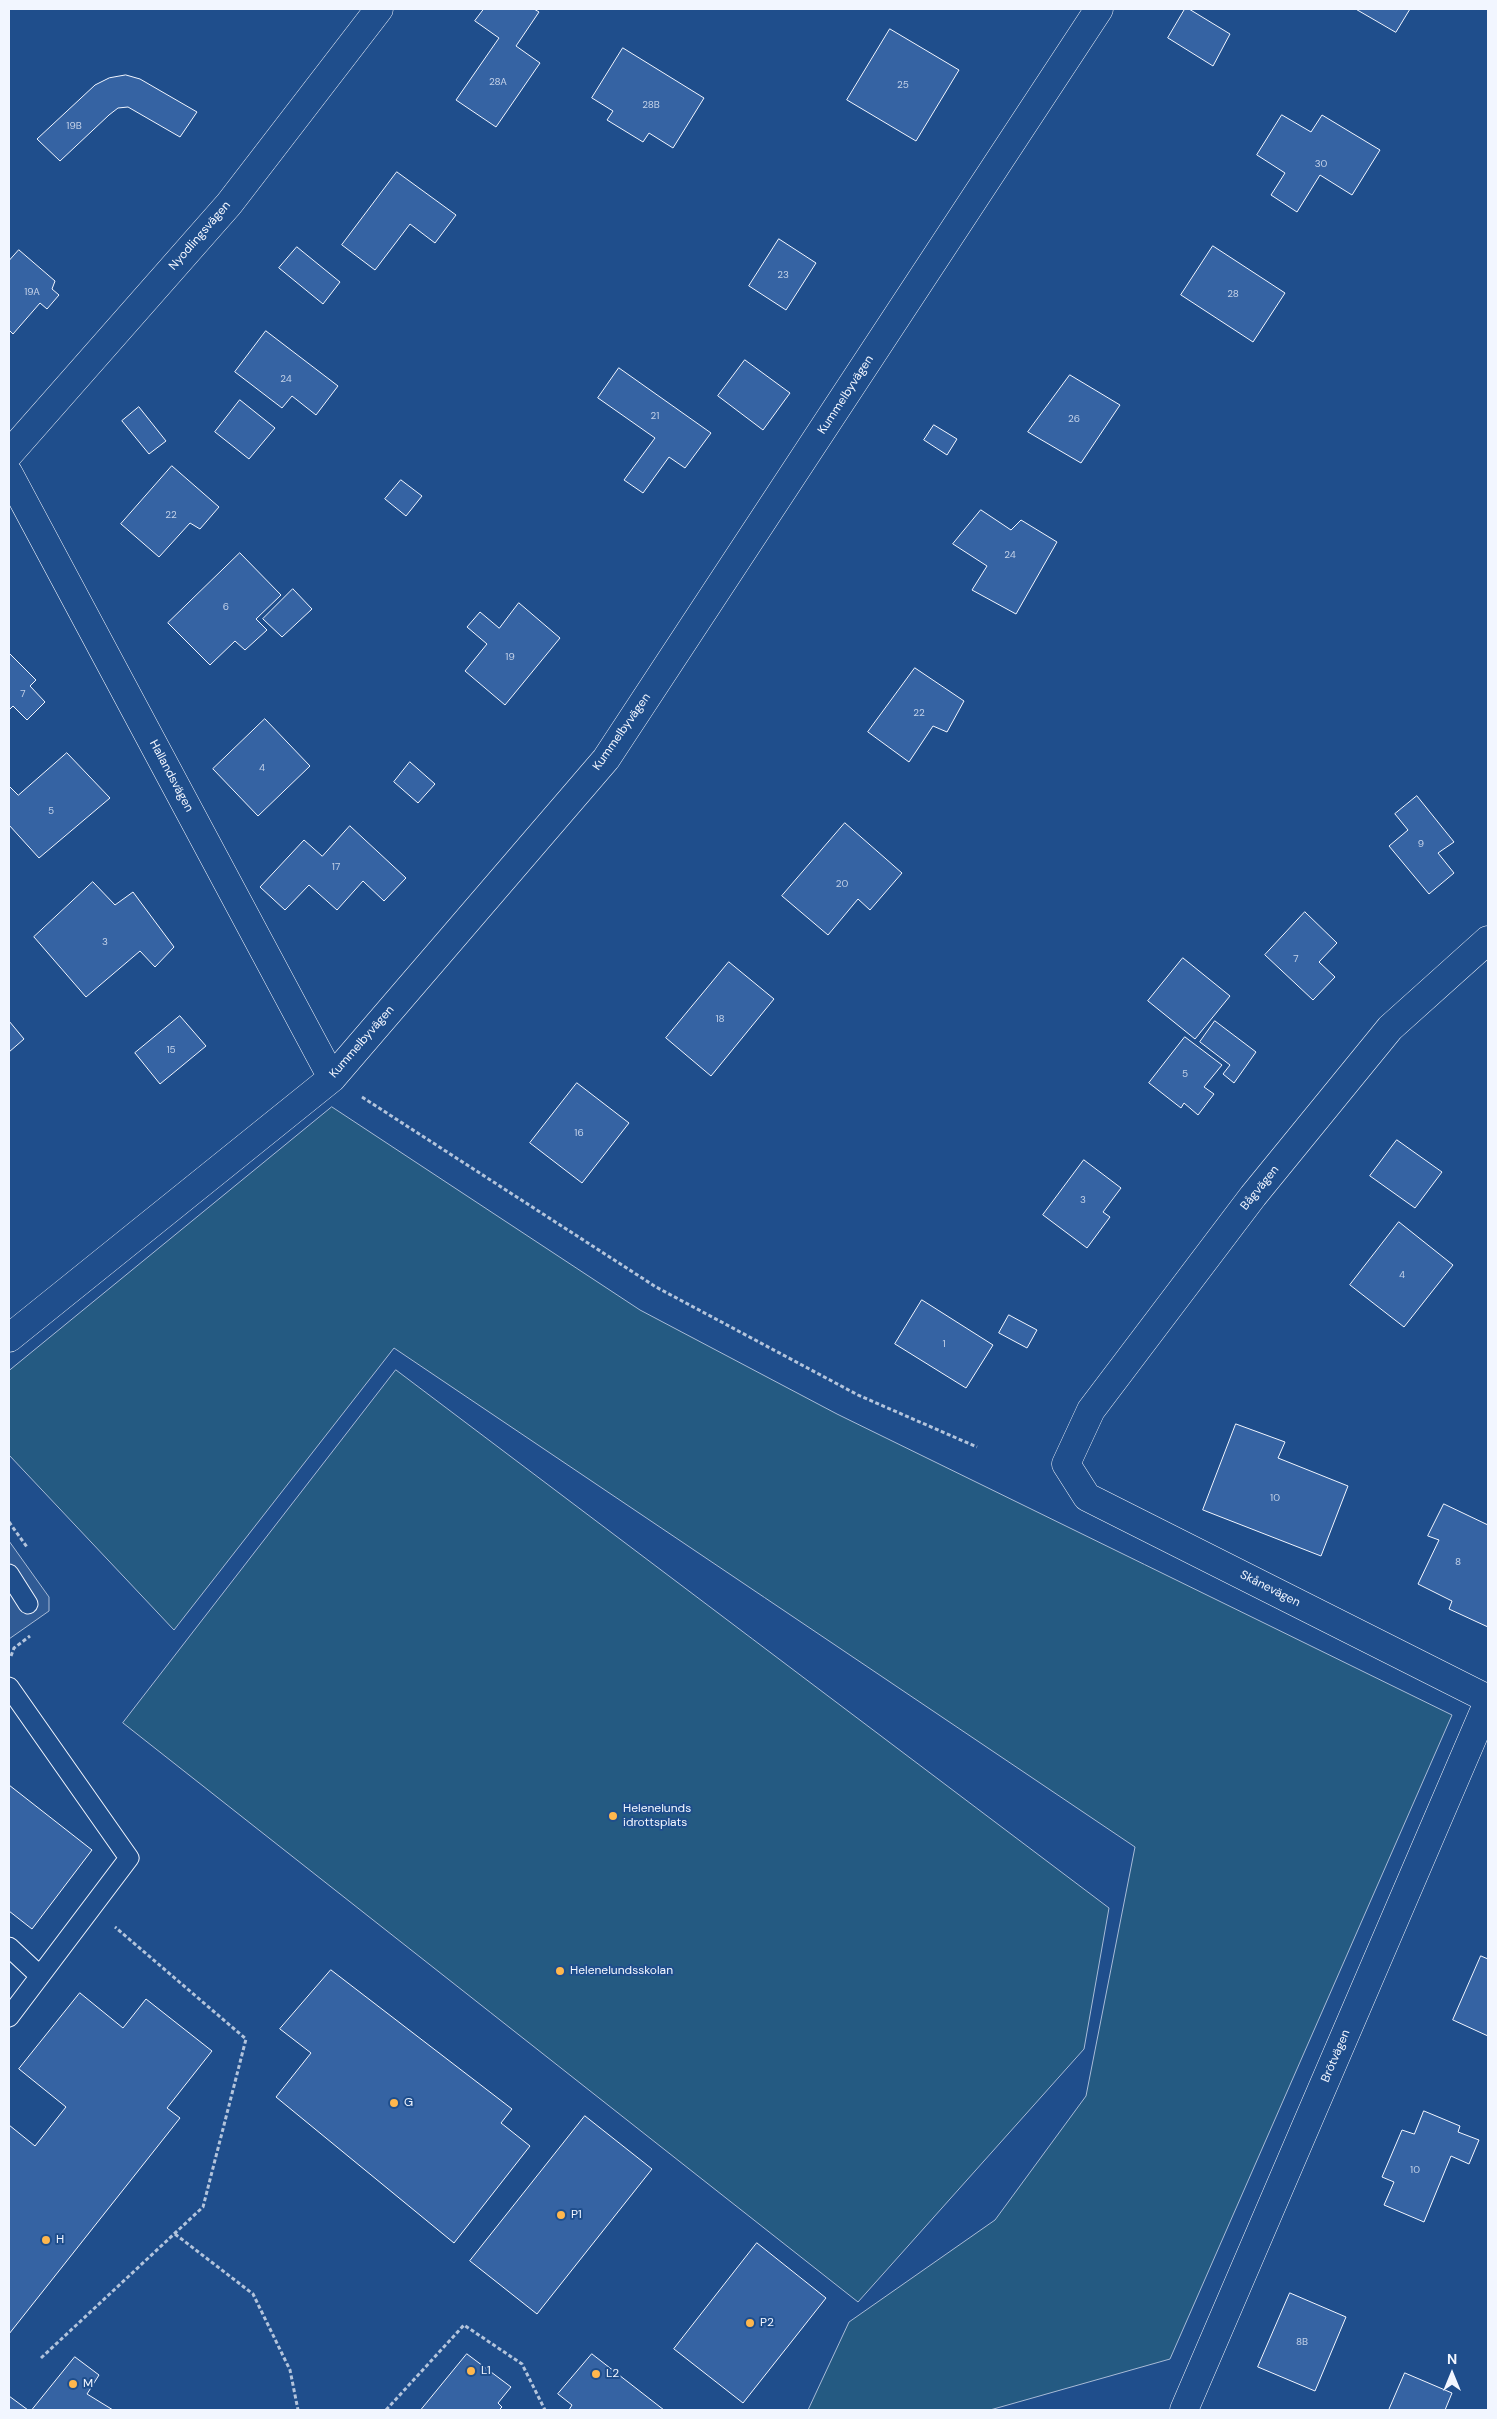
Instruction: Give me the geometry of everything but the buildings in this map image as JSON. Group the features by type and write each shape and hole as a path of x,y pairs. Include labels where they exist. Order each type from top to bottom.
{"street":[{"name":"Nyodlingsvägen","path":"9,454 229,204 379,9"},
{"name":"Kummelbyvägen","path":"9,1338 332,1078 606,759 1099,9"},
{"name":"Hallandsvägen","path":"9,474 332,1078"},
{"name":"Bågvägen","path":"1066,1464 1092,1410 1253,1196 1390,1028 1488,940"},
{"name":"Skånevägen","path":"1066,1464 1086,1497 1488,1701"},
{"name":"Brötvägen","path":"1184,2410 1488,1701"}],"lane":[{"path":"9,1574 28,1604"},
{"path":"9,1687 129,1858 9,2017"},
{"path":"9,1947 40,1976"}],"path":[{"path":"332,1078 656,1287 858,1395 977,1447"},
{"path":"41,2358 203,2207 246,2038 92,1907"},
{"path":"175,2234 253,2294 290,2370 298,2410"},
{"path":"386,2410 464,2325 522,2364 545,2410"}],"shaded area":[{"path":"332,1107 640,1310 837,1414 1452,1715 1170,2359 990,2410 808,2410 849,2322 995,2220 1086,2096 1135,1847 394,1348 174,1630 9,1455 9,1371"},
{"name":"Helenelunds idrottsplats","path":"396,1370 1109,1908 1084,2049 858,2302 123,1723"},
{"path":"9,1541 49,1597 49,1611 9,1639"}],"place":[{"name":"Helenelunds idrottsplats","path":"613,1816"},
{"name":"Helenelundsskolan","path":"560,1971"},
{"name":"G","path":"394,2103"},
{"name":"P1","path":"561,2215"},
{"name":"H","path":"46,2240"},
{"name":"P2","path":"750,2323"},
{"name":"L1","path":"471,2371"},
{"name":"L2","path":"596,2374"},
{"name":"M","path":"73,2384"}]}
